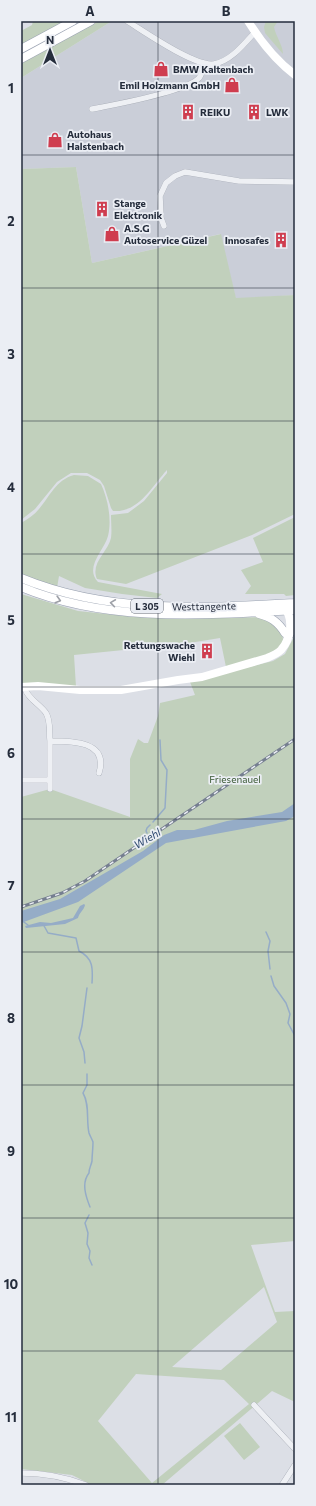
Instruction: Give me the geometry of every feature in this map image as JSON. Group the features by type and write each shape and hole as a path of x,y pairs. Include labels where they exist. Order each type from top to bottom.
{"main road":[{"path":"21,49 73,21"},
{"path":"21,59 90,21"},
{"path":"248,21 275,58 295,75"},
{"name":"Westtangente","path":"21,578 65,593 95,600 125,604 202,607 295,603"},
{"name":"Westtangente","path":"21,587 64,602 111,610 186,615 291,610"},
{"path":"21,687 38,686 101,691 121,690 178,680 202,673 213,673 267,658 279,652 285,643 289,617 295,603"},
{"path":"277,604 291,610"},
{"name":"L 305","path":"250,612 266,616 274,620 287,634"},
{"path":"287,634 295,625"}],"street":[{"path":"127,21 164,44 204,64 222,62 237,51 255,32"},
{"path":"92,109 176,90 199,78 204,64"},
{"path":"164,226 161,218 160,196 166,183 175,176 185,172 238,180 295,182"},
{"path":"21,687 46,713 49,722 50,789"},
{"path":"50,741 68,741 94,748 101,759 98,773"},
{"path":"21,780 50,780"},
{"path":"254,1405 295,1449"},
{"path":"282,1485 295,1465"},
{"path":"21,1473 67,1478 86,1485"}],"shaded area":[{"path":"112,21 295,21 295,295 236,299 220,234 92,263 76,167 21,169 21,78"}],"green space":[{"path":"33,21 67,21 21,47 21,31 32,25"},
{"path":"99,21 112,21 21,78 21,63"},
{"path":"266,21 278,21 274,27 282,47 283,54 265,33 264,27"},
{"path":"76,167 92,263 221,234 236,298 295,295 295,514 252,535 126,584 97,579 95,573 98,563 111,538 111,515 128,513 144,501 167,473 167,470 138,503 130,508 113,511 104,486 100,480 87,473 71,473 57,482 35,509 21,520 21,169"},
{"path":"74,475 88,476 101,484 106,496 110,523 106,542 94,565 94,576 98,582 162,594 157,598 85,588 59,576 57,588 21,575 21,523 37,511 62,481"},
{"path":"295,517 295,595 245,594 251,586 241,570 263,562 253,538"},
{"path":"21,594 78,611 135,617 176,619 264,617 276,627 283,639 280,646 273,652 252,660 226,667 220,638 183,644 74,655 76,687 21,683"},
{"name":"Friesenauel","path":"295,635 295,1241 251,1245 275,1312 295,1311 295,1402 272,1391 162,1485 92,1485 72,1475 21,1469 21,797 50,789 130,817 130,759 138,739 144,743 148,743 158,716 160,703 195,695 190,682 273,661 285,654","holes":["264,1287 277,1322 221,1370 172,1367","136,1374 224,1380 249,1404 152,1483 98,1421"]},
{"path":"240,1423 260,1447 244,1460 224,1436"}],"water":[{"path":"295,803 295,816 286,821 166,843 78,902 21,923 21,911 60,899 143,851 164,835 177,830 194,830 227,821 282,812"},
{"path":"85,905 78,918 65,924 26,928 25,926 40,922 51,923 73,918 80,906"}],"waterway":[{"name":"Wiehl","path":"153,822 165,808 167,770 161,760 160,740"},
{"name":"Wiehl","path":"147,833 147,828 150,825"},
{"path":"21,920 28,925"},
{"path":"43,924 48,933 76,938 79,951 90,960 92,968 92,983"},
{"path":"266,932 270,941 268,951 270,969"},
{"path":"271,976 274,986 286,1003 290,1014 288,1023 295,1036"},
{"path":"85,1063 84,1052 79,1038 87,988"},
{"path":"87,1074 87,1085 83,1093 87,1108 88,1128 93,1144 92,1161 85,1181 85,1186 90,1207"},
{"path":"89,1215 85,1223 88,1233 87,1244 90,1251 89,1258 92,1265"}],"railway":[{"path":"21,907 62,893 85,881 295,739"}],"place":[{"name":"BMW Kaltenbach","path":"161,69"},
{"name":"Emil Holzmann GmbH","path":"232,85"},
{"name":"REIKU","path":"188,112"},
{"name":"LWK","path":"254,112"},
{"name":"Autohaus Halstenbach","path":"55,140"},
{"name":"Stange Elektronik","path":"102,209"},
{"name":"A.S.G Autoservice Güzel","path":"112,234"},
{"name":"Innosafes","path":"281,240"},
{"name":"Rettungswache Wiehl","path":"207,651"}]}
